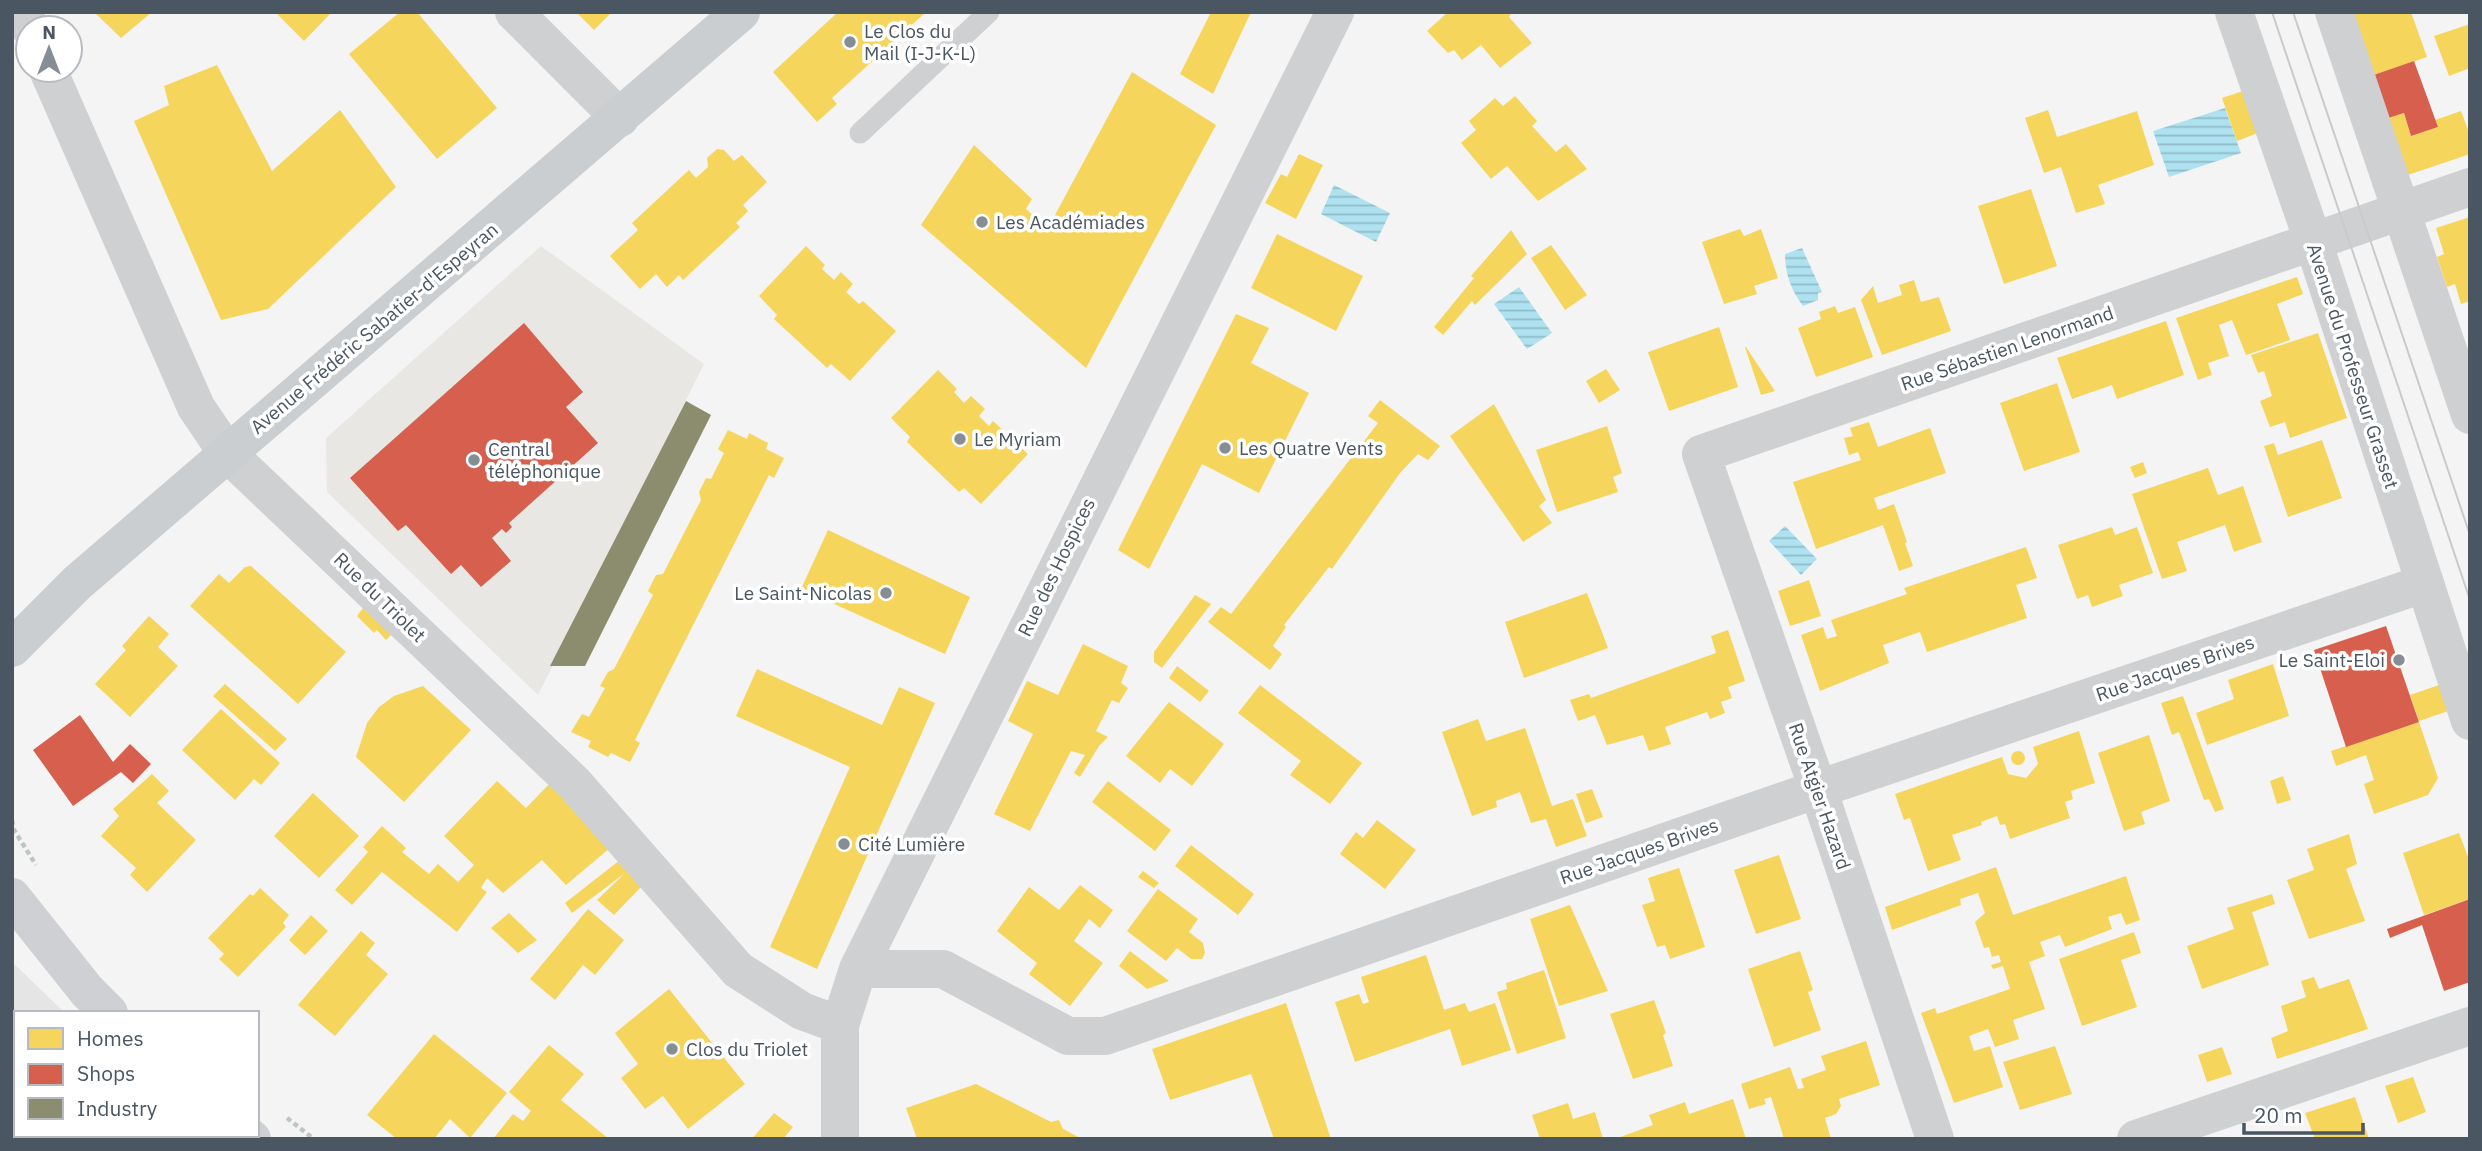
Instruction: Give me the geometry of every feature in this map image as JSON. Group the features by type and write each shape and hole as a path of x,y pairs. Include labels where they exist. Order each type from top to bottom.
{"main road":[{"name":"Avenue Frédéric Sabatier-d'Espeyran","path":"12,648 77,583 741,12"},
{"path":"12,897 36,929 107,1011"}],"street":[{"path":"514,12 620,118"},
{"name":"Rue des Hospices","path":"840,1139 840,1025 859,969 1335,12"},
{"name":"Avenue du Professeur Grasset","path":"2234,12 2313,241 2470,721"},
{"path":"2334,12 2470,415"},
{"name":"Rue du Triolet","path":"54,84 196,407 227,453 574,783 738,970 803,1011 840,1025"},
{"name":"Rue Sébastien Lenormand","path":"1701,454 2470,187"},
{"name":"Rue Atgier Hazard","path":"1701,454 1818,789 1935,1139"},
{"name":"Rue Jacques Brives","path":"859,969 943,969 1068,1036 1105,1036 1818,789 2423,584"},
{"path":"2136,1139 2470,1026"}],"lane":[{"path":"860,133 989,12"}],"shaded area":[{"path":"541,246 704,364 538,695 327,492 326,438"},
{"path":"12,962 63,1011 14,1011 14,1137 165,1139 12,1139"}],"water":[{"path":"2225,108 2241,153 2169,177 2153,131"},
{"path":"1334,185 1390,213 1376,242 1321,214"},
{"path":"1802,248 1822,292 1818,293 1818,300 1803,306 1790,282 1785,254"},
{"path":"1519,287 1552,333 1527,349 1494,304"},
{"path":"1785,526 1817,559 1801,575 1769,541"}],"building: Homes":[{"path":"94,12 152,12 121,38"},
{"path":"275,12 332,12 304,41"},
{"path":"400,12 417,12 497,108 437,159 349,54"},
{"path":"576,12 612,12 594,30"},
{"name":"Le Clos du Mail (I-J-K-L)","path":"838,12 926,12 832,98 837,104 817,122 773,72"},
{"path":"1211,12 1251,12 1213,94 1180,74"},
{"path":"1448,12 1512,12 1509,17 1532,43 1500,68 1481,45 1462,60 1454,50 1448,53 1427,31"},
{"path":"2343,12 2411,12 2427,57 2365,78"},
{"path":"2470,24 2470,68 2449,76 2434,36"},
{"path":"217,65 272,171 340,110 396,187 268,309 221,320 134,121 169,105 164,86"},
{"name":"Les Académiades","path":"1132,72 1216,125 1086,368 921,225 974,145 1032,199 1026,209 1048,228"},
{"path":"2243,91 2258,133 2237,141 2222,98"},
{"path":"1515,96 1537,121 1532,126 1556,152 1566,144 1587,169 1538,201 1507,166 1491,179 1461,143 1476,130 1469,121 1495,98 1503,106"},
{"path":"2048,110 2057,137 2137,111 2154,165 2098,185 2105,204 2076,213 2061,167 2044,173 2025,118"},
{"path":"2461,111 2470,135 2470,154 2399,178 2379,121 2404,113 2411,136 2438,127 2435,120"},
{"path":"717,149 724,150 734,161 742,155 767,182 743,205 748,211 736,223 740,227 683,280 679,275 667,287 656,274 640,289 610,256 638,230 632,223 689,170 696,178 708,167 707,158"},
{"path":"1299,154 1323,165 1296,219 1265,203 1281,174 1287,177"},
{"path":"2031,189 2057,266 2004,284 1978,206"},
{"path":"2470,217 2470,301 2461,304 2455,284 2447,287 2437,257 2444,254 2436,228"},
{"path":"1740,229 1744,236 1761,229 1778,278 1754,286 1757,294 1724,304 1702,242"},
{"path":"1511,230 1527,254 1475,305 1472,301 1443,335 1434,327 1474,278 1471,276"},
{"path":"1277,234 1363,276 1336,331 1251,288"},
{"path":"1551,245 1587,295 1565,310 1531,258"},
{"path":"806,246 825,265 822,269 834,280 841,272 853,284 846,292 859,304 863,301 896,331 850,381 831,364 827,368 774,319 777,315 759,296"},
{"path":"2297,277 2303,294 2277,304 2290,340 2246,355 2232,320 2219,325 2229,356 2208,363 2212,375 2198,380 2176,318"},
{"path":"1914,280 1921,302 1939,297 1951,331 1882,355 1861,300 1873,286 1878,303 1902,295 1899,285"},
{"path":"1835,306 1838,313 1855,307 1873,357 1816,377 1798,328 1821,319 1819,312"},
{"name":"Les Quatre Vents","path":"1236,314 1269,328 1251,363 1309,393 1259,493 1202,464 1149,569 1118,550"},
{"path":"2166,321 2184,375 2117,399 2112,385 2072,399 2057,358"},
{"path":"1719,327 1738,387 1669,411 1648,352"},
{"path":"2318,333 2347,418 2290,438 2285,422 2270,427 2260,401 2272,396 2264,371 2258,373 2251,355"},
{"path":"1746,347 1775,391 1761,395"},
{"path":"1606,369 1620,390 1599,403 1586,381"},
{"name":"Le Myriam","path":"938,370 957,389 954,392 964,403 971,396 985,409 979,416 989,426 993,421 1028,454 981,504 964,488 959,492 907,442 910,437 891,418"},
{"path":"2057,383 2080,452 2024,471 2000,403"},
{"path":"1380,400 1440,446 1428,460 1418,454 1400,473 1332,569 1329,567 1284,625 1286,627 1273,646 1282,654 1270,670 1208,622 1221,607 1231,614 1378,423 1368,416"},
{"path":"1494,404 1546,500 1539,506 1552,523 1523,542 1450,436"},
{"path":"1869,422 1878,447 1930,428 1946,473 1874,498 1878,510 1894,504 1913,566 1899,571 1883,525 1816,549 1793,482 1861,460 1858,452 1849,455 1844,438 1853,436 1850,428"},
{"path":"1607,426 1622,473 1613,477 1618,492 1557,512 1536,450"},
{"path":"728,430 747,439 749,433 768,443 766,449 784,458 774,478 769,475 635,740 640,743 630,762 611,753 608,757 588,747 591,741 571,732 582,714 589,717 605,688 600,686 608,672 614,669 653,595 648,591 656,575 663,574 701,500 699,492 706,478 711,479 724,453 718,449"},
{"path":"2322,440 2342,498 2288,517 2264,446 2274,443 2278,455"},
{"path":"2143,462 2147,473 2135,478 2130,467"},
{"path":"2208,468 2218,495 2243,486 2262,542 2234,552 2225,525 2177,542 2187,571 2162,579 2132,494"},
{"path":"2112,527 2115,535 2137,527 2153,573 2119,585 2123,596 2092,607 2088,595 2077,599 2058,545"},
{"name":"Le Saint-Nicolas","path":"828,530 970,597 945,654 801,589"},
{"path":"2026,547 2037,578 2016,585 2027,618 1927,652 1920,632 1883,645 1889,663 1820,691 1801,635 1823,627 1827,639 1837,636 1831,620 1907,594 1904,588"},
{"path":"251,566 346,652 298,704 190,606 219,574 229,583 245,567"},
{"path":"1809,580 1821,616 1790,626 1778,591"},
{"path":"1587,593 1608,648 1524,678 1505,622"},
{"path":"1195,595 1211,604 1162,668 1154,662 1154,652"},
{"path":"363,608 392,634 386,640 377,630 374,633 357,616"},
{"path":"149,616 169,634 158,647 178,666 130,717 95,684 126,650 122,646"},
{"path":"1728,630 1745,681 1728,687 1732,698 1721,702 1725,713 1710,719 1707,712 1665,727 1671,744 1649,751 1643,735 1607,745 1595,715 1578,721 1570,700 1589,694 1591,698 1716,653 1711,636"},
{"path":"1083,644 1128,666 1121,683 1128,688 1119,703 1112,700 1096,731 1108,737 1099,746 1080,777 1074,773 1085,755 1071,751 1030,831 994,814 1033,734 1008,721 1027,681 1058,695"},
{"path":"2273,664 2289,716 2207,745 2196,713 2234,699 2228,680"},
{"path":"1177,666 1209,691 1200,702 1169,678"},
{"name":"Cité Lumière","path":"757,669 882,725 899,687 935,703 817,969 770,947 850,767 736,716"},
{"path":"225,684 287,739 275,751 213,696"},
{"path":"2442,684 2451,710 2419,721 2410,695"},
{"path":"1260,685 1362,763 1330,804 1290,775 1301,761 1238,713"},
{"path":"423,686 471,730 404,802 356,757 367,723 379,707 394,696"},
{"path":"2183,696 2224,809 2215,812 2209,799 2204,800 2179,732 2172,735 2161,703"},
{"path":"1169,702 1224,744 1192,786 1170,769 1160,783 1126,756"},
{"path":"221,709 280,763 261,785 254,779 235,800 182,750"},
{"path":"1478,719 1486,741 1525,728 1552,806 1573,799 1587,836 1556,847 1546,819 1531,823 1520,792 1496,801 1497,807 1472,816 1442,732"},
{"path":"2419,722 2438,778 2428,795 2374,814 2364,784 2374,780 2366,755 2336,766 2331,751"},
{"path":"2079,731 2095,783 2071,791 2073,799 2065,802 2070,818 2010,839 2005,824 2000,825 1997,816 1981,822 1982,825 1952,835 1961,860 1928,871 1910,818 1904,820 1895,794 2002,757 2008,774 2026,778 2038,764 2033,747"},
{"path":"2149,735 2170,801 2141,812 2145,824 2124,831 2098,753"},
{"path":"2015,751 2021,751 2025,758 2021,765 2015,765 2011,761 2011,755"},
{"path":"152,774 169,791 157,803 196,840 147,892 130,875 136,868 101,836 119,816 113,809"},
{"path":"2283,776 2291,800 2277,804 2270,781"},
{"path":"497,781 526,808 552,781 610,848 566,885 542,860 503,893 487,878 481,888 487,892 457,932 382,872 352,905 335,890 368,852 363,847 382,826 406,848 402,852 429,874 438,864 458,882 474,865 444,836"},
{"path":"1108,781 1171,830 1155,851 1092,802"},
{"path":"1592,789 1603,817 1586,823 1576,794"},
{"path":"313,793 359,836 319,878 274,836"},
{"path":"1377,820 1416,850 1385,889 1340,854 1356,832 1363,838"},
{"path":"2459,833 2470,862 2470,899 2424,915 2403,853"},
{"path":"2349,834 2357,864 2346,869 2365,921 2309,939 2287,880 2314,870 2307,849"},
{"path":"1191,845 1254,894 1238,915 1175,866"},
{"path":"1779,855 1801,919 1756,934 1734,870"},
{"path":"620,860 641,887 614,915 597,900 625,873 572,913 565,903"},
{"path":"1996,867 2013,915 2126,876 2140,920 2126,925 2121,913 2108,917 2112,929 2065,947 2060,935 2040,942 2045,956 2029,962 2045,1009 2013,1020 2019,1039 1995,1047 1988,1029 1969,1036 1974,1051 1990,1046 2003,1087 1954,1103 1921,1013 1935,1008 1937,1014 2010,989 2003,966 1993,969 1991,965 2001,962 1999,955 1992,957 1989,947 1984,948 1975,922 1985,913 1978,893 1960,899 1961,905 1892,930 1885,907"},
{"path":"1679,868 1705,947 1670,959 1665,945 1657,947 1642,905 1655,901 1648,878"},
{"path":"1143,871 1159,883 1154,888 1138,877"},
{"path":"1080,885 1113,910 1100,928 1089,919 1074,941 1103,963 1070,1006 1029,974 1037,963 997,931 1029,887 1059,910"},
{"path":"260,888 289,915 283,923 286,927 238,977 219,959 224,954 208,938 250,894 253,896"},
{"path":"1158,889 1198,919 1189,932 1203,943 1205,953 1202,959 1191,959 1177,948 1166,961 1127,931"},
{"path":"2272,894 2275,904 2252,912 2269,965 2202,989 2187,946 2234,929 2227,908"},
{"path":"1570,905 1608,991 1559,1006 1530,919"},
{"path":"588,909 624,940 595,975 583,965 555,1000 530,979"},
{"path":"509,913 537,940 518,953 491,928"},
{"path":"311,915 328,931 305,955 289,940"},
{"path":"361,931 375,943 366,955 388,974 335,1036 298,1005"},
{"path":"2134,932 2141,953 2121,960 2137,1007 2082,1026 2059,959"},
{"path":"1130,951 1169,981 1147,989 1119,966"},
{"path":"1800,951 1813,990 1808,992 1821,1030 1774,1047 1748,969"},
{"path":"1426,955 1444,1010 1465,1003 1469,1012 1495,1003 1511,1050 1462,1066 1450,1029 1355,1062 1335,1002 1359,994 1363,1004 1369,1002 1361,977"},
{"path":"1544,970 1566,1038 1517,1054 1497,992 1507,989 1506,983"},
{"path":"2314,977 2319,989 2349,979 2368,1029 2277,1059 2271,1038 2288,1031 2281,1006 2306,997 2301,981"},
{"name":"Clos du Triolet","path":"669,989 745,1084 688,1129 663,1096 645,1109 621,1078 638,1064 615,1033"},
{"path":"1654,1000 1666,1033 1663,1035 1673,1066 1633,1079 1610,1014"},
{"path":"1286,1003 1331,1139 1274,1139 1251,1074 1170,1100 1152,1049"},
{"path":"434,1034 507,1093 470,1138 450,1119 434,1139 397,1139 367,1115"},
{"path":"1866,1041 1880,1085 1839,1099 1841,1106 1836,1114 1825,1118 1831,1139 1784,1139 1771,1097 1764,1099 1766,1104 1749,1109 1741,1084 1790,1067 1798,1089 1804,1088 1801,1079 1826,1070 1821,1056"},
{"path":"549,1045 584,1074 561,1100 609,1139 493,1139 513,1114 523,1121 531,1111 509,1092"},
{"path":"2055,1046 2072,1094 2020,1110 2003,1062"},
{"path":"2222,1047 2232,1074 2207,1082 2198,1055"},
{"path":"2413,1077 2426,1112 2398,1123 2385,1086"},
{"path":"976,1084 1051,1122 1059,1120 1063,1129 1082,1139 917,1139 906,1108"},
{"path":"2355,1097 2369,1139 2315,1139 2305,1113"},
{"path":"1733,1099 1746,1139 1615,1139 1653,1125 1649,1115 1685,1102 1689,1114"},
{"path":"1568,1103 1573,1119 1595,1112 1603,1139 1540,1139 1532,1115"},
{"path":"774,1113 793,1127 783,1139 752,1139"}],"building: Shops":[{"path":"2414,61 2438,127 2411,136 2404,113 2379,121 2365,78"},
{"name":"Central téléphonique","path":"524,323 583,392 566,407 598,443 509,523 512,527 506,533 502,529 492,538 511,561 481,587 461,565 451,574 406,525 398,531 350,478"},
{"path":"2386,626 2419,722 2346,747 2314,650"},
{"path":"80,715 113,762 130,744 151,764 133,783 121,772 73,806 33,750"},
{"path":"2470,899 2470,982 2444,991 2422,925 2390,938 2387,929"}],"building: Industry":[{"path":"686,401 711,415 585,666 550,666"}],"tram line":[{"path":"2272,12 2470,600"},
{"path":"2293,12 2470,535"}],"place":[{"name":"Le Clos du Mail (I-J-K-L)","path":"850,42"},
{"name":"Les Académiades","path":"982,222"},
{"name":"Le Myriam","path":"960,439"},
{"name":"Les Quatre Vents","path":"1225,448"},
{"name":"Central téléphonique","path":"474,460"},
{"name":"Le Saint-Nicolas","path":"886,593"},
{"name":"Le Saint-Eloi","path":"2399,660"},
{"name":"Cité Lumière","path":"844,844"},
{"name":"Clos du Triolet","path":"672,1049"}]}
